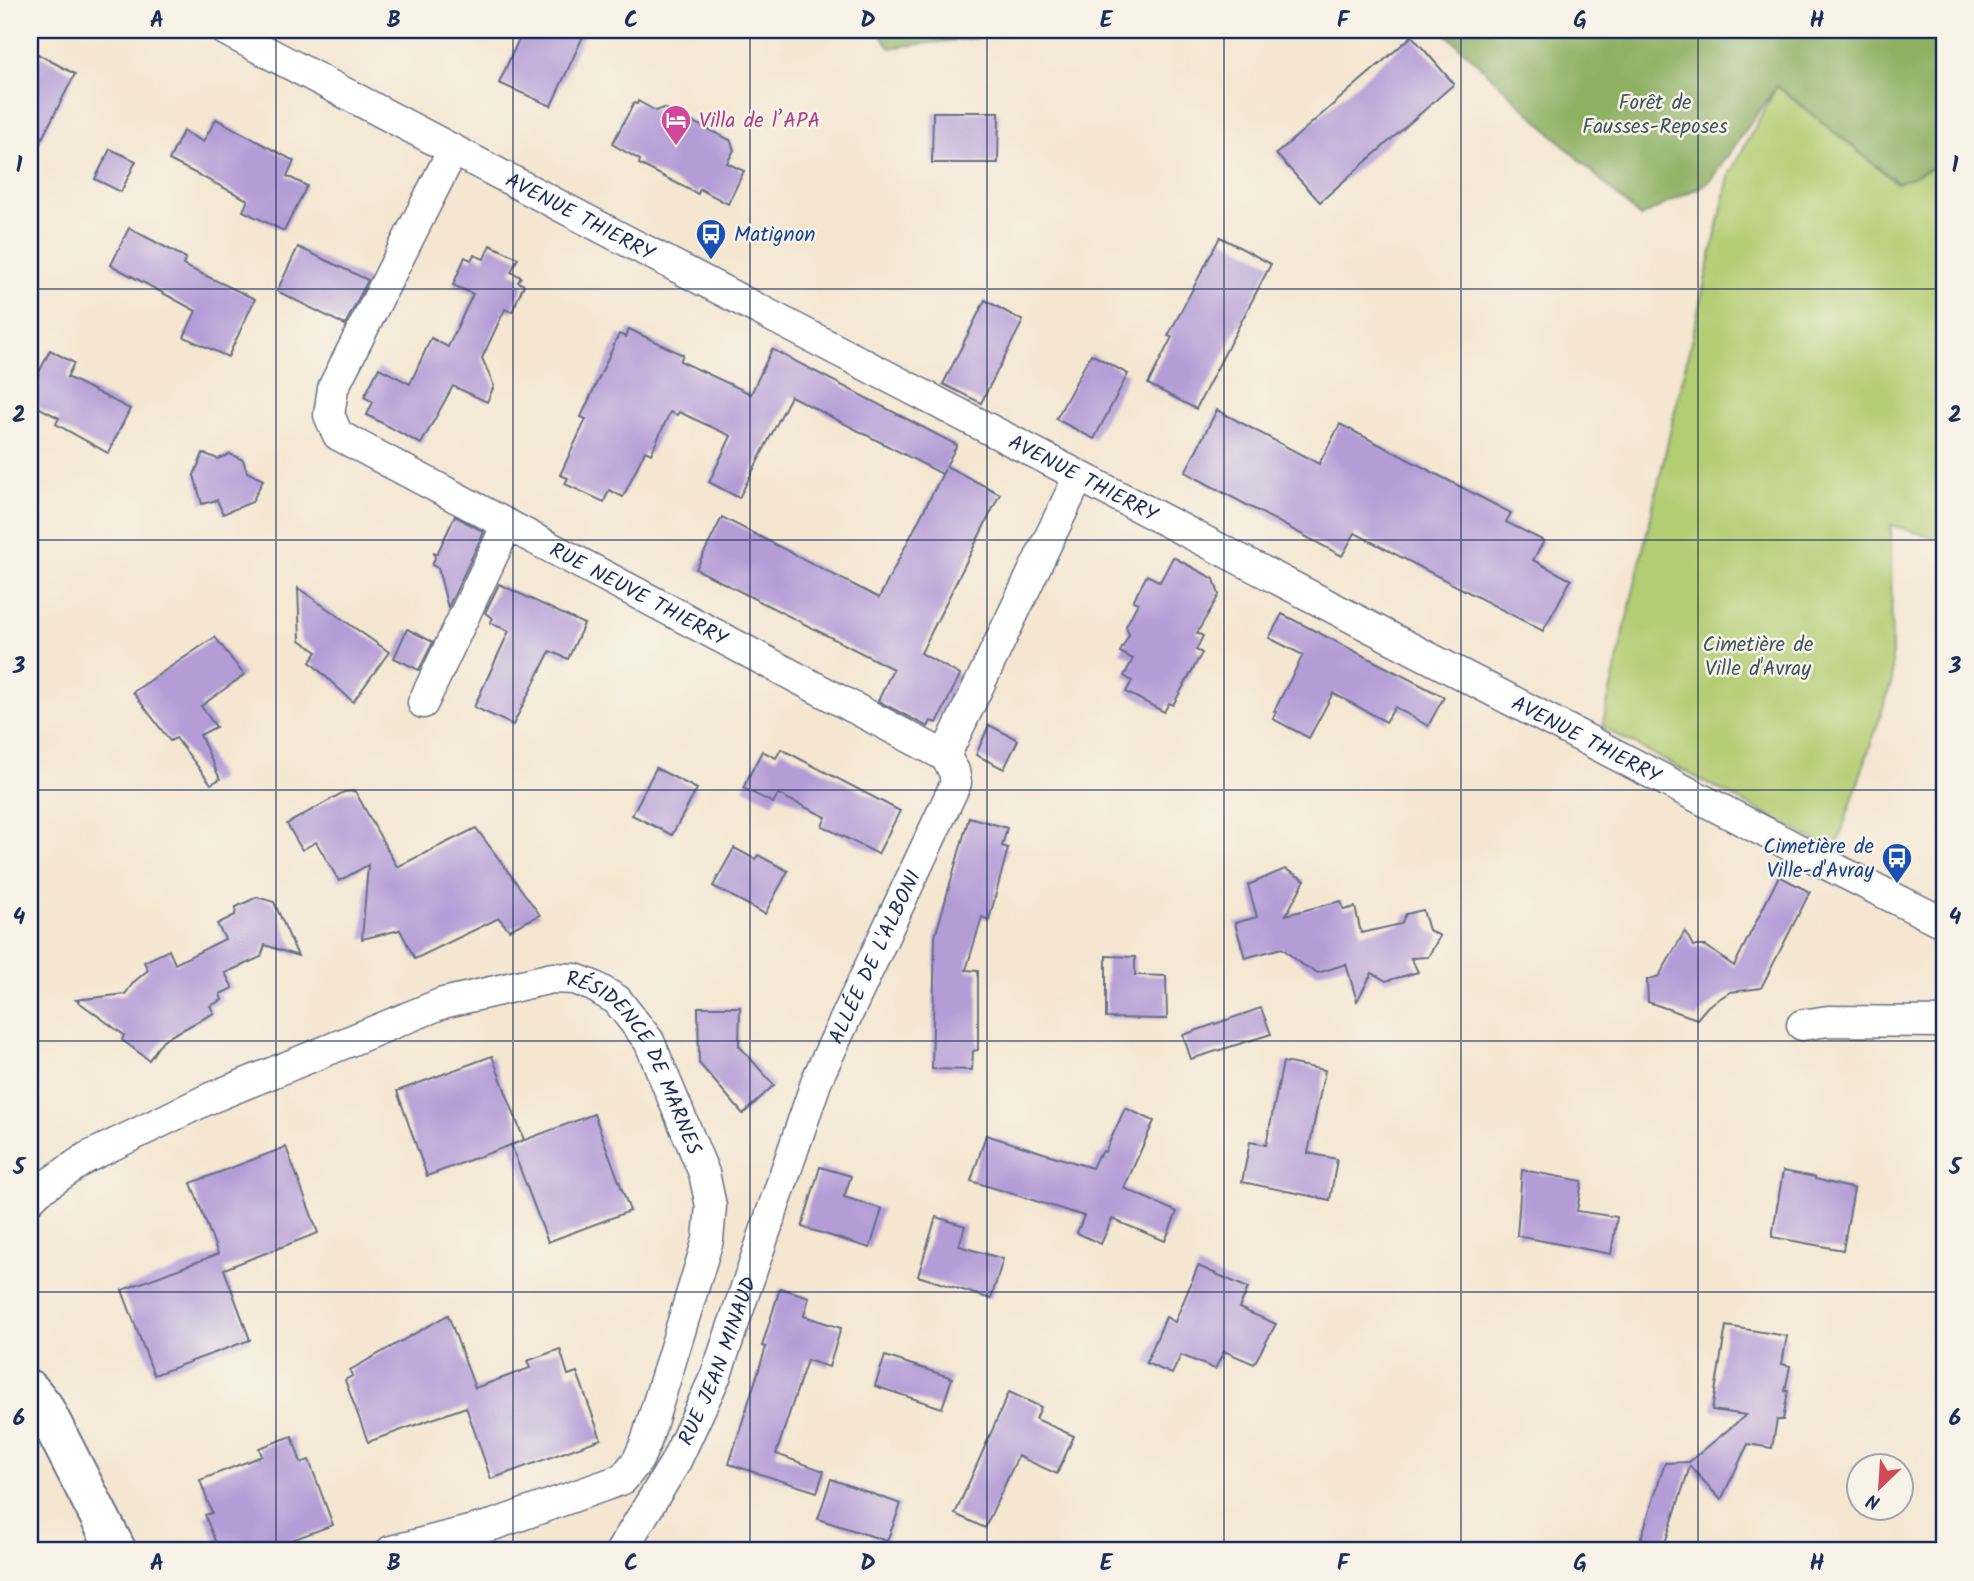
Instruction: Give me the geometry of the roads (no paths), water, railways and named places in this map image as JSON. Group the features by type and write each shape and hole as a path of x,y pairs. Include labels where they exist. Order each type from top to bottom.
{"main road":[{"path":"30,1390 43,1406 109,1551"},
{"path":"30,1419 109,1551"}],"street":[{"name":"AVENUE THIERRY","path":"225,30 1944,923"},
{"name":"RUE NEUVE THIERRY","path":"453,150 333,388 329,415 338,435 945,756"},
{"path":"945,756 1079,476"},
{"path":"423,703 507,524"},
{"name":"ALLÉE DE L'ALBONI","path":"790,1162 818,1077 956,783 954,771 945,756"},
{"name":"RÉSIDENCE DE MARNES","path":"30,1199 86,1158 195,1105 443,1003 552,978 575,979 617,1000 649,1041 704,1173 710,1206 708,1240 646,1442 638,1460 622,1479 493,1525 391,1551"},
{"path":"1802,1025 1828,1021 1944,1022"},
{"name":"RUE JEAN MINAUD","path":"621,1551 675,1464 716,1376 790,1162"}],"place":[{"name":"Villa de l’APA","path":"676,147"},
{"name":"Matignon","path":"711,261"},
{"name":"Cimetière de Ville-d'Avray","path":"1897,885"}],"park label":[{"name":"Forêt de Fausses-Reposes","path":"1655,114"},
{"name":"Cimetière de Ville d'Avray","path":"1758,656"}]}
